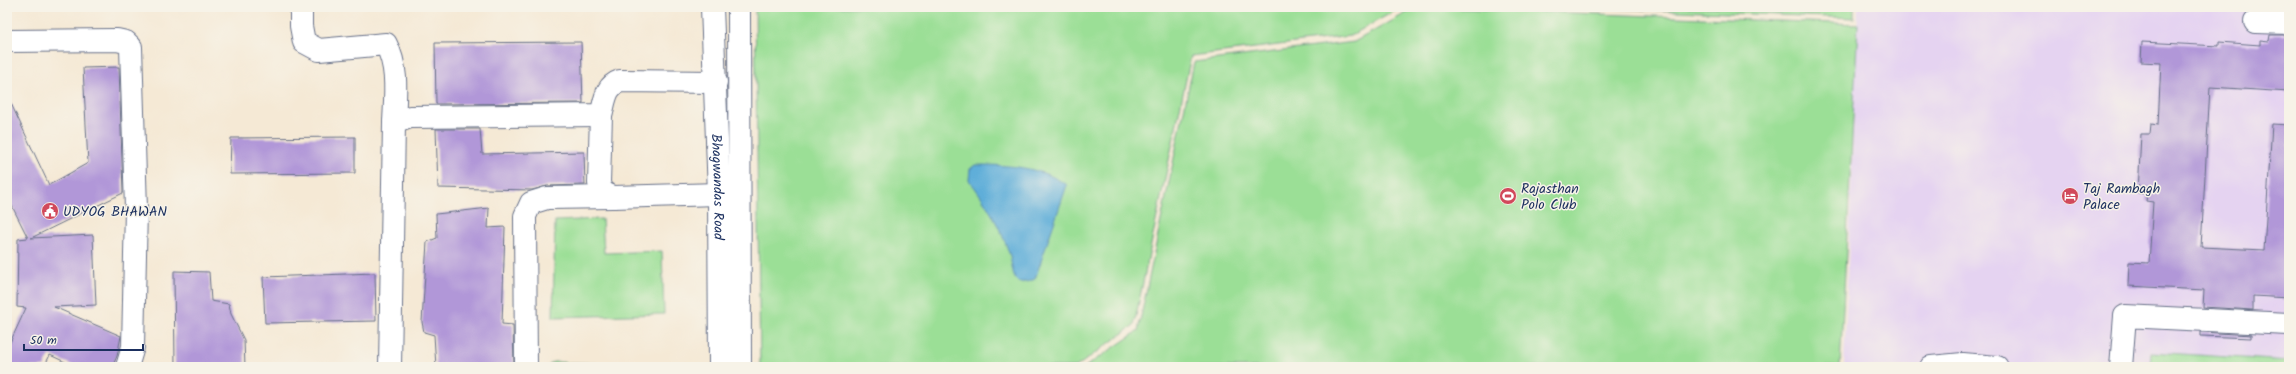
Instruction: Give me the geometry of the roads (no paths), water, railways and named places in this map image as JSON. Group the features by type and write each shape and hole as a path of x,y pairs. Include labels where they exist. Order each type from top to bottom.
{"street":[{"path":"301,7 300,26 304,42 319,50 386,44 392,56 395,72 390,367"},
{"name":"Bhagwandas Road","path":"712,7 719,194 720,367"},
{"name":"Bhagwandas Road","path":"738,7 740,367"},
{"path":"2255,22 2289,23"},
{"path":"7,41 117,40 126,42 131,47 136,208 132,347 128,367"},
{"path":"613,197 602,192 599,183 601,116 607,90 614,83 620,81 716,82"},
{"path":"394,123 410,117 601,116"},
{"path":"526,367 525,216 531,203 547,198 719,194"},
{"path":"2122,367 2124,316 2289,324"},
{"path":"1931,367 1963,364 1997,367"}],"water":[{"path":"975,165 1011,166 1034,170 1067,185 1035,279 1024,282 1017,281 1013,273 1009,253 1002,234 975,187 969,180 970,169"}],"place":[{"name":"Rajasthan Polo Club","path":"1508,196"},
{"name":"Taj Rambagh Palace","path":"2070,196"},
{"name":"UDYOG BHAWAN","path":"50,211"}]}
